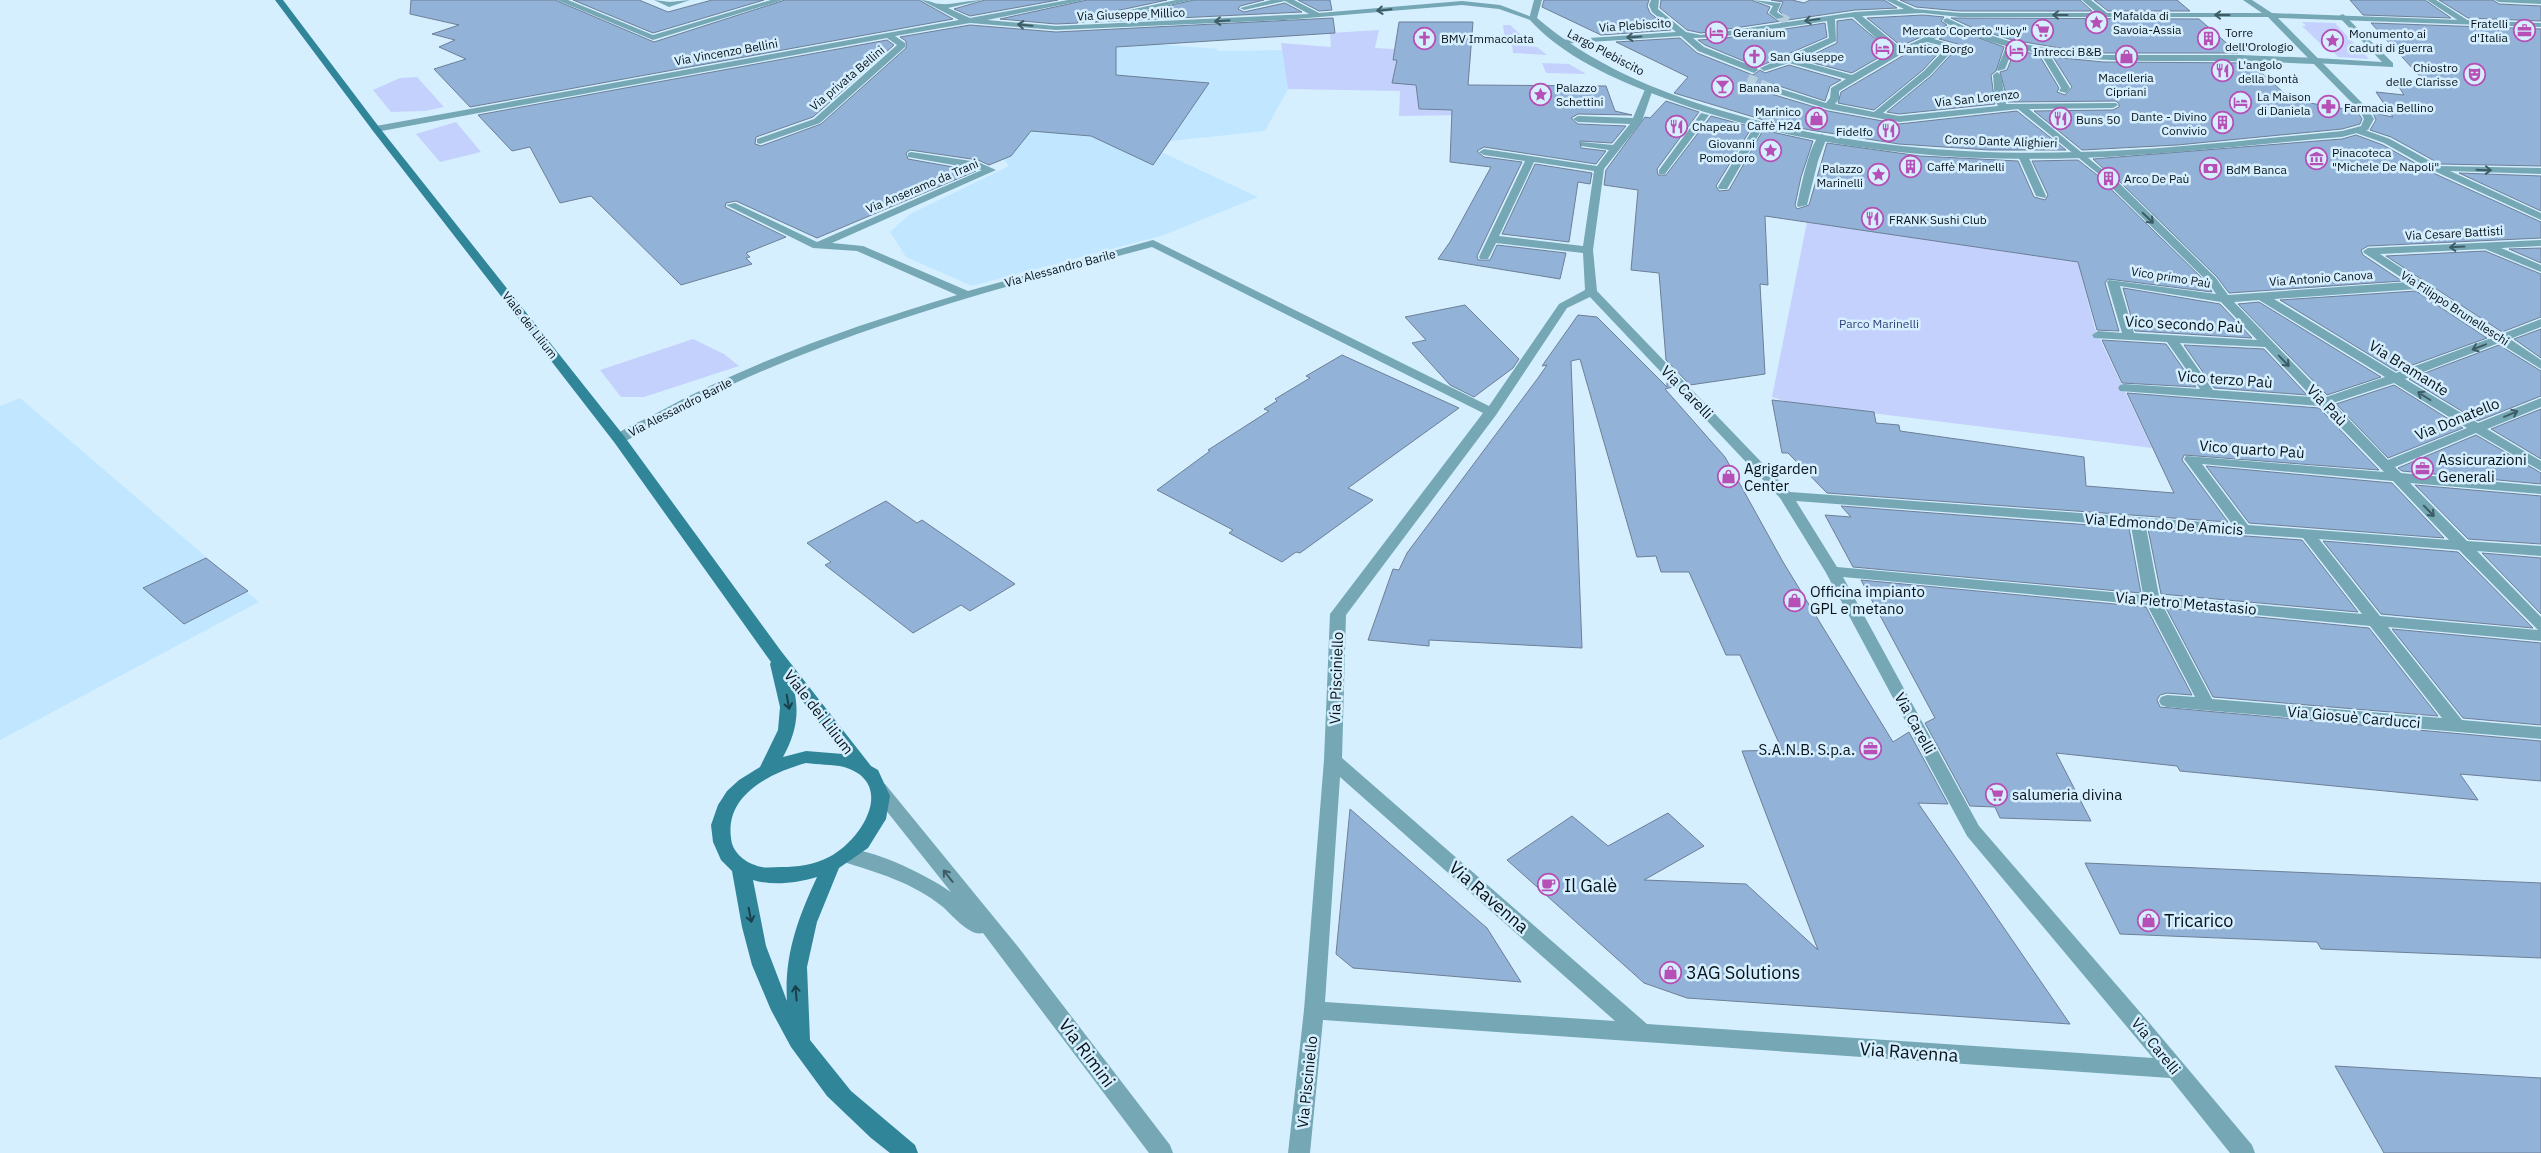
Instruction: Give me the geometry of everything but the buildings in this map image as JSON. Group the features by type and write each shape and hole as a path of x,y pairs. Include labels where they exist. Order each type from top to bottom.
{"main road":[{"name":"Viale dei Lilium","path":"279,0 376,130 619,439 775,655 863,768 873,778 879,789 881,809 877,823 862,844 839,861 808,874 783,877 760,875 741,867 727,854 723,846 720,828 722,818 738,791 767,770 792,760 819,757 843,759 863,768"},
{"name":"Viale dei Lilium","path":"767,770 788,730 790,714 789,700 775,655"},
{"name":"Viale dei Lilium","path":"801,1042 796,985 798,955 810,916 839,861"},
{"path":"741,867 756,947 771,989 801,1042 836,1090 907,1153"}],"street":[{"path":"561,0 653,38 777,0"},
{"path":"658,0 669,5 686,0"},
{"name":"Via Giuseppe Millico","path":"925,0 966,20 1056,28 1092,28 1318,15 1432,5"},
{"path":"940,7 979,0"},
{"name":"Via Vincenzo Bellini","path":"376,130 1081,0"},
{"path":"1056,28 1188,0"},
{"path":"1244,8 1282,0"},
{"path":"1288,0 1318,15"},
{"path":"1422,0 1432,5 1479,0"},
{"path":"1462,3 1500,7 1533,19 1538,0"},
{"path":"1655,0 1653,5 1655,10 1700,49 1754,70 1740,74 1748,78"},
{"path":"1757,0 1778,5 1773,13 1787,20"},
{"path":"1890,0 1913,11 1960,15 2343,16 2541,24"},
{"path":"2086,0 2105,15"},
{"path":"2247,0 2271,15 2368,115 2368,124 2359,131"},
{"path":"2431,0 2466,21"},
{"path":"2499,0 2541,2"},
{"name":"Via Plebiscito","path":"1560,42 1682,34 1701,37 1719,35 1787,20 1913,11"},
{"path":"1855,14 1881,38 1900,51"},
{"path":"1948,20 1957,26 1963,34 2043,51 2105,59 2240,58 2390,65 2343,16"},
{"path":"1764,68 1789,60 1833,38 1831,17"},
{"name":"Largo Plebiscito","path":"1533,19 1560,42 1609,71 1649,89"},
{"path":"1828,106 1835,99 1834,90 1852,78 1900,51 1957,26"},
{"path":"1875,115 1927,72 1963,34"},
{"name":"Via privata Bellini","path":"760,141 817,121 902,45 888,35"},
{"path":"1927,40 1953,46"},
{"path":"2003,106 1999,100 1999,72 2011,44"},
{"path":"2043,51 2066,88 2063,93 2079,106"},
{"path":"1789,60 1852,78"},
{"path":"1591,292 1588,250 1599,169 1636,120 1649,89"},
{"name":"Corso Dante Alighieri","path":"1649,89 1711,111 1822,138 1892,148 2023,156 2080,155 2359,131"},
{"name":"Via San Lorenzo","path":"1772,90 1828,106 1908,119 1994,110 2003,106 2112,105"},
{"path":"2019,106 2101,173"},
{"path":"1662,172 1704,115"},
{"path":"1578,119 1636,120"},
{"path":"1723,187 1760,124"},
{"path":"2359,131 2387,141 2435,168 2541,217"},
{"path":"1802,205 1813,161 1822,138"},
{"path":"1584,144 1615,148"},
{"path":"1484,152 1599,169"},
{"name":"Via Anseramo da Trani","path":"817,246 990,170 978,165 911,155"},
{"path":"2023,156 2041,196"},
{"path":"1484,258 1531,159"},
{"path":"2435,168 2541,171"},
{"name":"Via Paù","path":"2114,184 2212,280 2225,299 2541,626"},
{"path":"731,205 817,246 859,248 965,294"},
{"path":"1493,239 1588,250"},
{"name":"Via Alessandro Barile","path":"619,439 725,383 837,338 965,294 1153,243 1491,412"},
{"name":"Via Cesare Battisti","path":"2368,251 2541,243"},
{"path":"2486,246 2541,269"},
{"name":"Via Filippo Brunelleschi","path":"2368,251 2541,365"},
{"name":"Vico primo Paù","path":"2129,337 2114,282 2225,299"},
{"name":"Via Antonio Canova","path":"2225,299 2418,285"},
{"name":"Via Pisciniello","path":"1299,1153 1314,1010 1334,760 1338,614 1491,412 1563,306 1591,292"},
{"name":"Via Carelli","path":"1591,292 1786,496 1832,571 1973,831 2244,1153"},
{"name":"Via Bramante","path":"2261,296 2541,467"},
{"path":"2324,402 2396,378 2541,323"},
{"name":"Vico secondo Paù","path":"2098,335 2268,344"},
{"path":"2171,339 2210,394"},
{"name":"Vico terzo Paù","path":"2124,388 2324,402"},
{"name":"Via Donatello","path":"2390,471 2476,428 2541,402"},
{"name":"Vico quarto Paù","path":"2244,530 2191,459 2390,471"},
{"path":"2390,471 2541,490"},
{"name":"Via Edmondo De Amicis","path":"1786,496 2541,551"},
{"path":"2138,522 2152,600 2207,705"},
{"path":"2308,534 2457,726"},
{"name":"Via Pietro Metastasio","path":"1832,571 2541,636"},
{"name":"Via Giosuè Carducci","path":"2167,701 2541,733"},
{"name":"Via Ravenna","path":"1334,760 1644,1034"},
{"name":"Via Rimini","path":"879,789 1012,954 1162,1153"},
{"name":"Via Rimini","path":"839,861 881,864 926,883 945,896 1012,954"},
{"name":"Via Ravenna","path":"1314,1010 2175,1069"}],"shaded area":[{"path":"1020,33 1218,49 1217,51 1282,50 1288,89 1265,131 1144,144 1258,197 1164,235 972,286 906,257 890,232 910,214 1009,166 1004,160 903,150"},
{"path":"20,398 259,602 0,740 0,406"}],"green space":[{"path":"2302,22 2335,23 2369,59 2338,57 2332,50 2327,50 2302,26 2306,26"},
{"path":"1503,25 1510,25 1528,41 1505,40"},
{"path":"1379,30 1375,48 1395,49 1393,59 1402,60 1401,63 1396,63 1392,83 1465,87 1472,115 1399,116 1400,91 1288,89 1281,43 1331,47 1330,33"},
{"path":"1512,45 1537,47 1547,55 1513,53"},
{"path":"1542,63 1569,64 1586,74 1546,73"},
{"path":"417,77 444,107 425,111 391,112 373,90 400,78"},
{"path":"456,122 481,152 440,162 416,134"},
{"name":"Parco Marinelli","path":"1807,222 2078,262 2095,329 2152,448 1791,403 1772,397"},
{"path":"693,339 724,354 739,366 644,397 621,397 600,370"}],"tunnel":[{"path":"1780,17 1788,21"},
{"path":"1960,38 1963,34"},
{"path":"1748,78 1772,89"},
{"path":"2101,173 2114,184"}],"place":[{"name":"Mafalda di Savoia-Assia","path":"2097,22"},
{"name":"Mercato Coperto \"Lioy\"","path":"2043,30"},
{"name":"Fratelli d'Italia","path":"2524,30"},
{"name":"Geranium","path":"1717,32"},
{"name":"BMV Immacolata","path":"1425,38"},
{"name":"Torre dell'Orologio","path":"2209,39"},
{"name":"Monumento ai caduti di guerra","path":"2333,40"},
{"name":"L'antico Borgo","path":"1882,48"},
{"name":"Intrecci B&B","path":"2017,51"},
{"name":"San Giuseppe","path":"1754,56"},
{"name":"Macelleria Cipriani","path":"2126,56"},
{"name":"L'angolo della bontà","path":"2222,71"},
{"name":"Chiostro delle Clarisse","path":"2474,74"},
{"name":"Banana","path":"1723,87"},
{"name":"Palazzo Schettini","path":"1540,94"},
{"name":"La Maison di Daniela","path":"2241,103"},
{"name":"Farmacia Bellino","path":"2328,107"},
{"name":"Marinico Caffè H24","path":"1817,118"},
{"name":"Buns 50","path":"2060,119"},
{"name":"Dante - Divino Convivio","path":"2223,123"},
{"name":"Chapeau","path":"1676,126"},
{"name":"Fidelfo","path":"1889,131"},
{"name":"Giovanni Pomodoro","path":"1771,150"},
{"name":"Pinacoteca \"Michele De Napoli\"","path":"2316,159"},
{"name":"Caffè Marinelli","path":"1911,166"},
{"name":"BdM Banca","path":"2210,169"},
{"name":"Palazzo Marinelli","path":"1879,175"},
{"name":"Arco De Paù","path":"2108,178"},
{"name":"FRANK Sushi Club","path":"1873,219"},
{"name":"Assicurazioni Generali","path":"2422,468"},
{"name":"Agrigarden Center","path":"1728,477"},
{"name":"Officina impianto GPL e metano","path":"1794,600"},
{"name":"S.A.N.B. S.p.a.","path":"1871,749"},
{"name":"salumeria divina","path":"1996,794"},
{"name":"Il Galè","path":"1548,885"},
{"name":"Tricarico","path":"2148,920"},
{"name":"3AG Solutions","path":"1670,972"}]}
